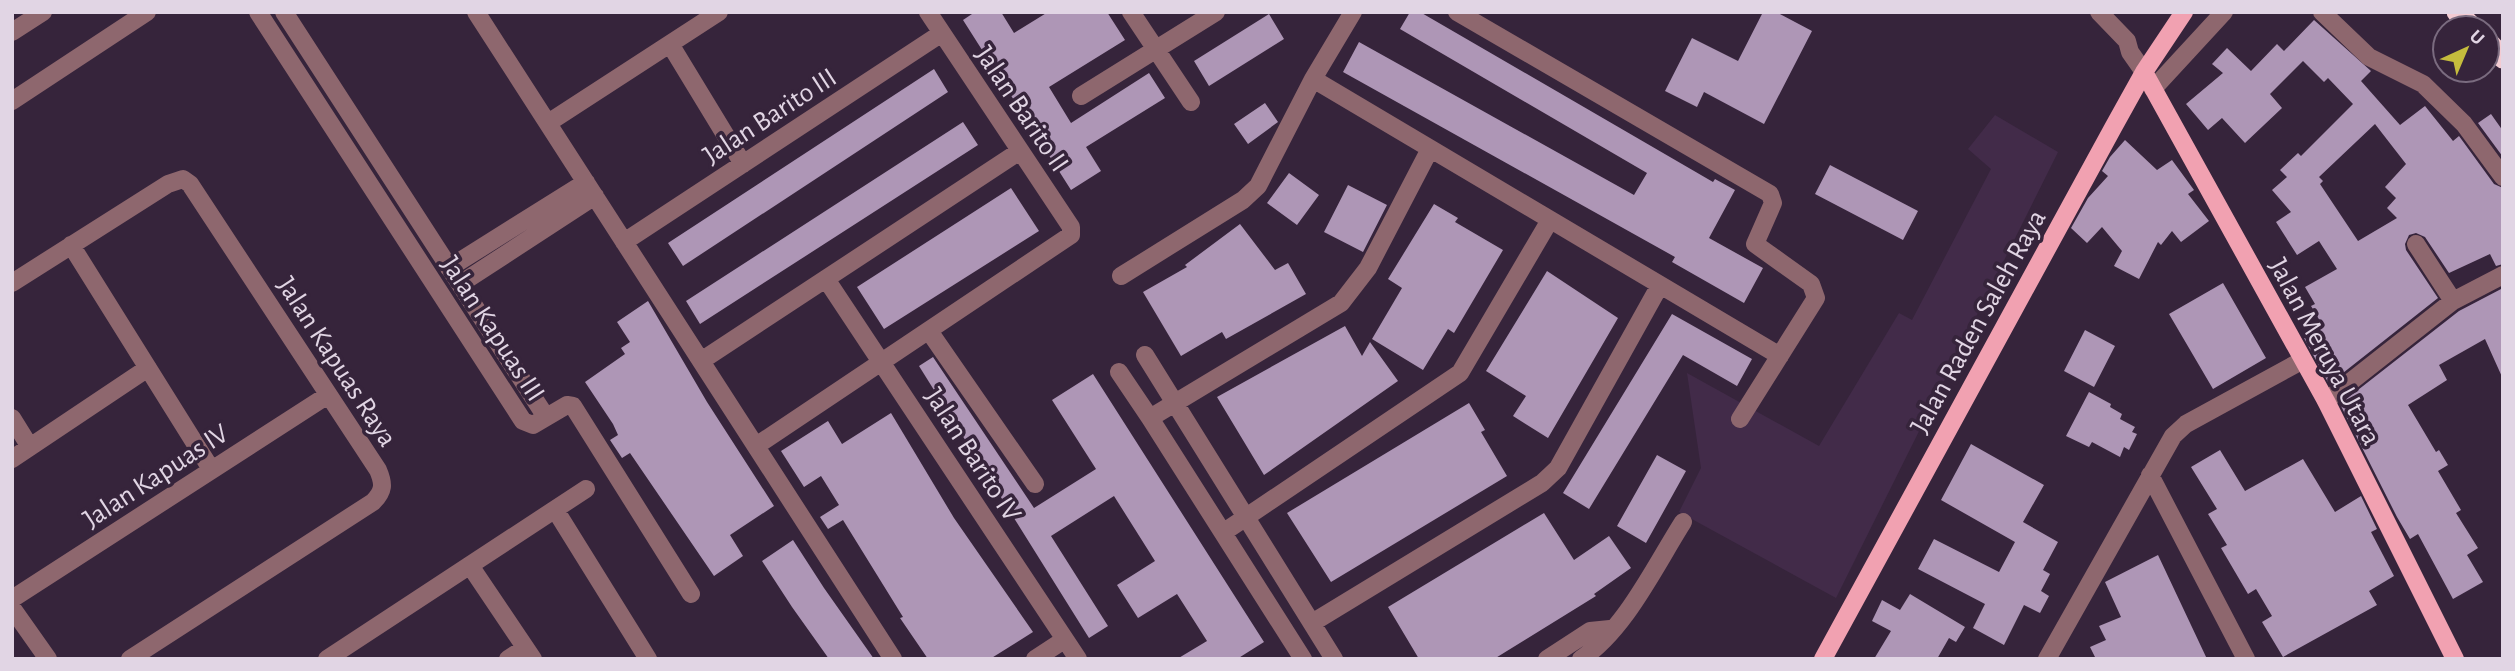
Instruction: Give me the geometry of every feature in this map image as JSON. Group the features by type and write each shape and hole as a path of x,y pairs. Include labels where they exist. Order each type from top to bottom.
{"main road":[{"name":"Jalan Raden Saleh Raya","path":"1823,659 2144,72 2184,12"},
{"name":"Jalan Meruya Utara","path":"2144,72 2326,401 2455,659"}],"street":[{"path":"12,32 43,12"},
{"path":"12,101 147,12"},
{"name":"Jalan Kapuas III","path":"258,12 523,422 533,425 546,417 284,12"},
{"path":"476,12 894,659"},
{"path":"548,123 719,12"},
{"name":"Jalan Barito II","path":"928,12 1071,227 1067,239 929,331"},
{"path":"1131,12 1191,102"},
{"path":"1081,96 1216,12"},
{"path":"1121,276 1243,200 1258,186 1312,79 1353,12"},
{"path":"1457,12 1770,194 1773,204 1755,244 1811,284 1817,293 1815,302 1741,419"},
{"path":"2099,12 2127,41 2130,52 2144,72"},
{"path":"2153,89 2224,12"},
{"path":"2322,12 2369,57 2423,84 2464,124 2503,177"},
{"name":"Jalan Barito III","path":"624,242 942,33"},
{"path":"670,44 743,164"},
{"path":"1312,79 1780,356"},
{"path":"1150,418 1341,303 1368,268 1430,149"},
{"path":"701,360 1020,151"},
{"name":"Jalan Kapuas Raya","path":"13,280 168,184 183,179 190,184 378,470 383,483 381,493 373,502 130,659"},
{"path":"449,268 590,189"},
{"path":"460,284 590,189"},
{"path":"1224,532 1460,373 1550,220"},
{"path":"2416,244 2453,301"},
{"path":"71,245 211,469"},
{"path":"2326,401 2453,301 2503,275"},
{"name":"Jalan Barito IV","path":"826,279 1078,659"},
{"path":"1312,623 1542,483 1558,468 1660,285"},
{"path":"756,446 929,331 1035,484"},
{"path":"1145,355 1334,659"},
{"path":"2055,654 2150,475 2174,436 2186,424 2303,360"},
{"path":"12,459 148,368"},
{"path":"1119,372 1303,659"},
{"name":"Jalan Kapuas IV","path":"12,599 327,395"},
{"path":"546,417 567,405 573,406 691,594"},
{"path":"12,418 30,447"},
{"path":"2150,475 2246,659"},
{"path":"335,657 586,489"},
{"path":"556,511 648,659"},
{"path":"1581,659 1600,646 1610,629 1629,608 1683,522"},
{"path":"471,567 529,653 508,659"},
{"path":"12,608 48,659"},
{"path":"1547,659 1590,631 1610,629"},
{"path":"1034,659 1064,640"}],"shaded area":[{"path":"1995,115 2058,152 1836,598 1679,512 1701,468 1687,373 1819,446 1899,313 1912,320 1991,169 1968,149"}],"building":[{"path":"975,12 1001,12 1014,33 1048,12 1107,12 1125,40 1049,87 1071,123 1149,73 1165,98 1086,147 1101,171 1071,190 963,20"},
{"path":"1410,12 1420,12 1713,182 1715,179 1735,190 1709,238 1763,268 1744,303 1672,262 1675,257 1343,72 1359,42 1634,195 1647,173 1400,29"},
{"path":"1763,12 1776,12 1812,31 1764,124 1704,92 1697,107 1665,91 1692,38 1738,61"},
{"path":"1269,14 1284,39 1209,86 1194,61"},
{"path":"2314,20 2371,71 2361,81 2400,125 2425,106 2453,141 2459,136 2494,184 2503,188 2503,264 2496,266 2490,254 2449,273 2425,237 2416,233 2409,235 2405,244 2406,250 2438,298 2329,384 2304,338 2323,326 2311,306 2315,304 2305,287 2337,269 2319,241 2297,255 2276,222 2291,212 2272,190 2287,177 2280,170 2298,153 2301,156 2353,104 2328,78 2324,82 2303,61 2270,94 2282,108 2245,143 2222,118 2208,130 2186,104 2223,73 2212,64 2227,48 2251,71 2277,44 2284,51","holes":["2375,124 2406,164 2385,187 2396,198 2387,208 2397,218 2358,241 2320,184 2323,181 2319,177"]},
{"path":"934,69 948,92 683,266 668,243"},
{"path":"1265,103 1278,122 1248,144 1234,124"},
{"path":"2491,114 2503,131 2503,157 2478,123"},
{"path":"963,122 978,145 700,324 686,301"},
{"path":"2125,140 2157,170 2172,160 2194,190 2188,194 2209,221 2181,242 2172,231 2161,245 2158,242 2139,279 2114,266 2122,251 2102,227 2087,243 2071,228 2088,198 2108,176 2102,171"},
{"path":"1830,165 1918,211 1903,240 1815,194"},
{"path":"1289,173 1319,195 1297,225 1267,203"},
{"path":"1348,185 1387,205 1363,252 1324,232"},
{"path":"1011,188 1039,231 884,329 857,287"},
{"path":"1434,204 1458,218 1455,222 1503,250 1454,333 1448,329 1423,370 1372,339 1402,288 1388,279"},
{"path":"1240,224 1275,270 1288,263 1306,294 1226,339 1222,332 1181,356 1143,292 1187,267 1185,265"},
{"path":"1547,271 1618,318 1548,438 1513,416 1526,396 1486,371"},
{"path":"2223,283 2266,358 2213,389 2169,314"},
{"path":"2503,288 2503,379 2485,339 2439,365 2447,380 2408,405 2436,452 2439,450 2448,465 2438,471 2461,510 2456,513 2478,548 2467,555 2483,582 2453,599 2418,534 2410,539 2397,517 2340,404 2459,311"},
{"path":"648,301 707,402 774,506 730,535 743,556 714,576 630,453 622,458 610,440 618,435 585,382 625,354 621,348 630,342 617,322"},
{"path":"1672,314 1752,359 1737,386 1683,355 1589,509 1563,493"},
{"path":"1345,326 1362,356 1370,342 1398,381 1264,475 1217,397"},
{"path":"2085,330 2115,346 2094,387 2064,371"},
{"path":"933,357 1034,508 1096,469 1052,400 1093,374 1264,642 1237,659 1177,659 1207,641 1177,594 1138,618 1117,585 1155,561 1114,496 1051,536 1108,626 1089,638 919,366"},
{"path":"2089,392 2111,404 2110,407 2122,414 2120,419 2135,427 2132,432 2137,434 2129,450 2124,447 2120,457 2092,442 2089,447 2066,436"},
{"path":"1469,403 1485,430 1481,432 1507,476 1331,582 1287,513"},
{"path":"891,413 954,518 1033,632 990,659 928,659 900,618 903,617 843,520 828,529 820,517 839,505 821,476 804,487 781,451 828,421 842,444"},
{"path":"1971,444 2044,485 2023,522 2058,542 2043,570 2050,574 2041,591 2049,596 2040,613 2024,605 2004,645 1973,628 1985,604 1918,569 1934,539 1999,572 2015,542 1941,500"},
{"path":"2220,450 2245,491 2303,459 2335,512 2361,496 2377,529 2371,532 2394,576 2369,591 2377,605 2283,657 2262,622 2272,616 2256,589 2248,594 2221,548 2227,545 2208,514 2217,509 2191,467"},
{"path":"1657,455 1686,471 1646,543 1617,526"},
{"path":"1544,513 1574,560 1609,536 1631,568 1594,594 1596,596 1494,659 1419,659 1388,607"},
{"path":"793,540 874,659 829,659 792,607 762,561"},
{"path":"2158,555 2207,659 2096,659 2090,647 2106,640 2099,626 2121,617 2105,582"},
{"path":"1910,594 1965,627 1956,642 1949,638 1937,659 1874,659 1891,631 1872,621 1882,600 1900,610"}]}
